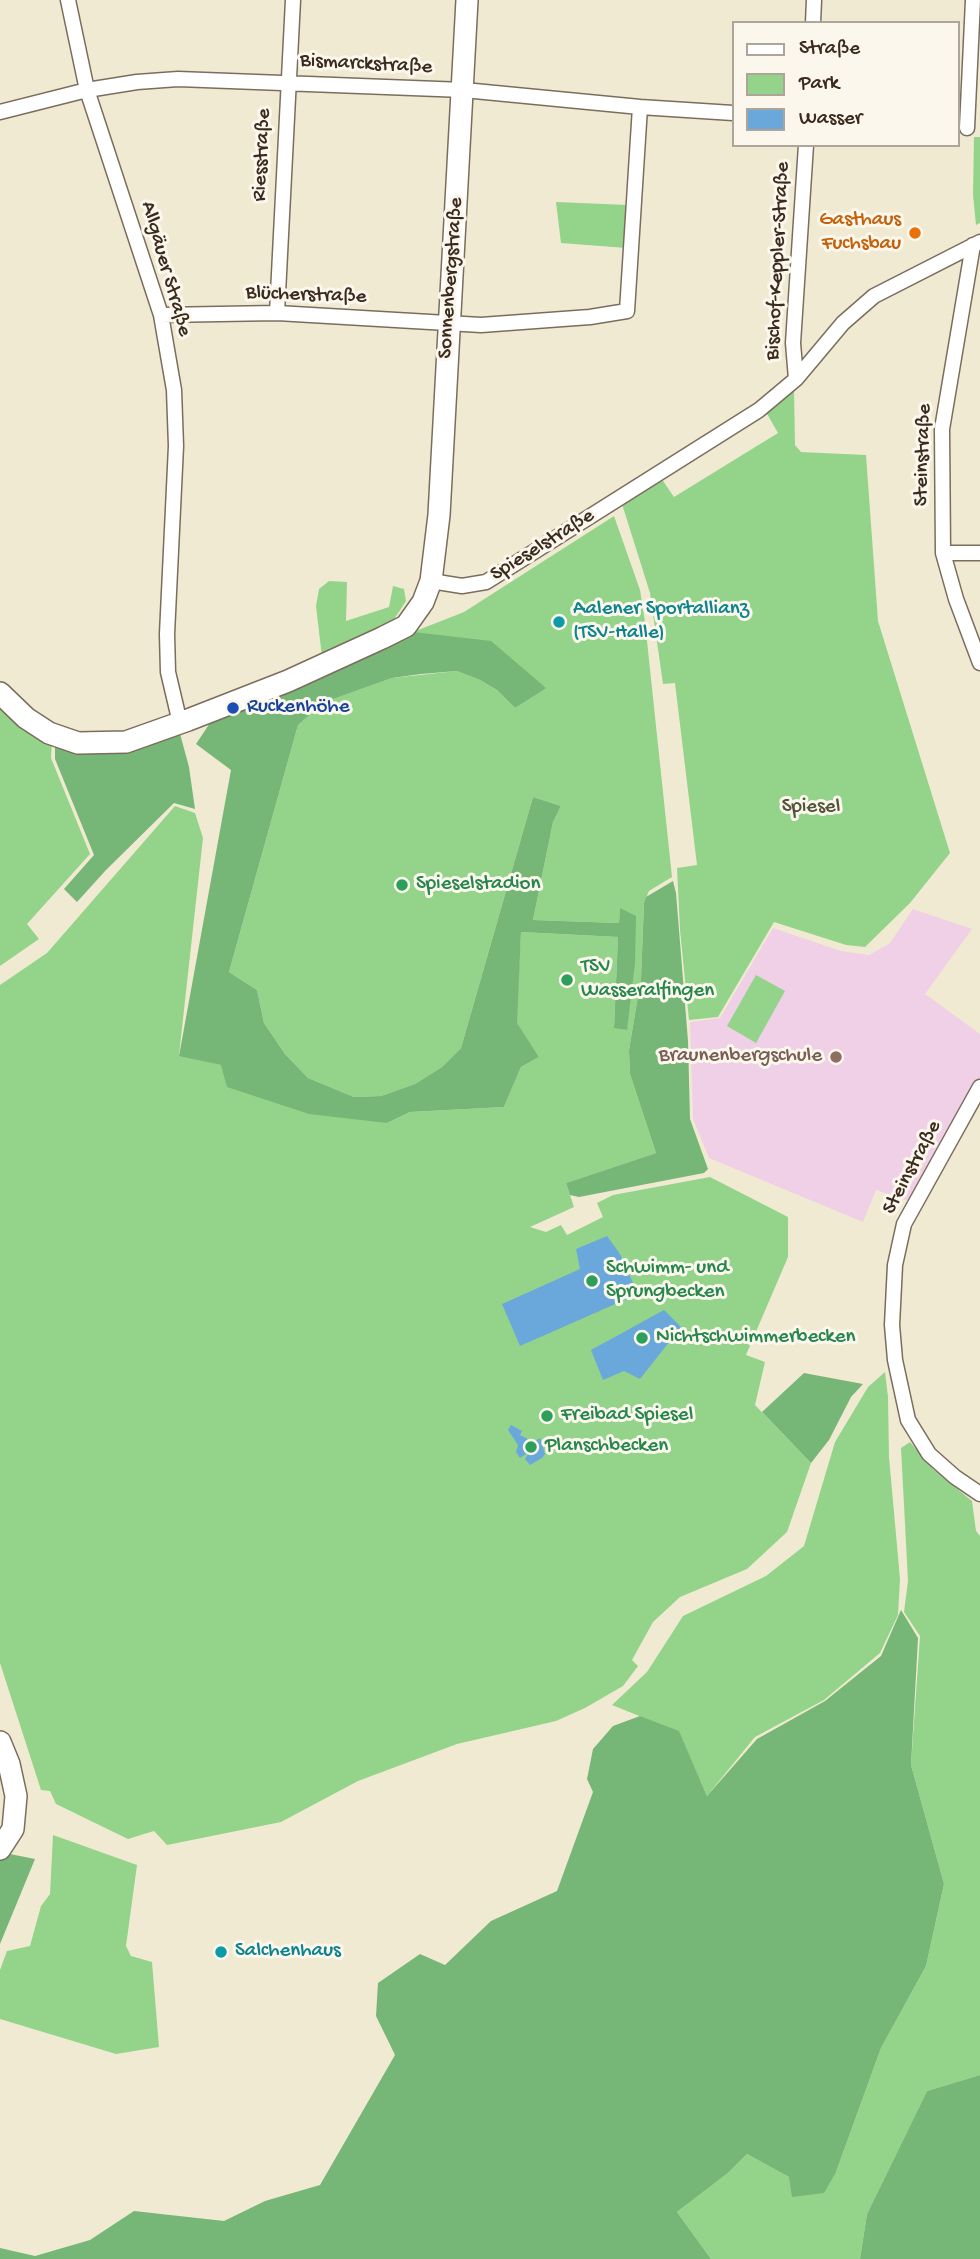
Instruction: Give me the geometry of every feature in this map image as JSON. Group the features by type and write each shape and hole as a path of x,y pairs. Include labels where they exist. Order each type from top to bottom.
{"street":[{"name":"Allgäuer Straße","path":"68,0 87,90 161,316 174,390 176,446 167,634 168,672 180,723"},
{"name":"Riesstraße","path":"276,313 293,0"},
{"name":"Sonnenbergstraße","path":"431,580 435,555 464,90 467,0"},
{"path":"813,21 814,0"},
{"path":"968,128 973,0"},
{"name":"Bismarckstraße","path":"0,112 87,90 178,79 464,90 732,113"},
{"name":"Blücherstraße","path":"161,316 276,313 481,325 590,317 627,311 640,107"},
{"name":"Bischof-Keppler-Straße","path":"796,379 793,343 806,147"},
{"name":"Spieselstraße","path":"431,580 462,586 486,582 759,410 796,379 843,323 874,296 977,243"},
{"name":"Steinstraße","path":"977,243 942,429 943,552 956,599 980,663"},
{"path":"943,552 980,554"},
{"path":"0,693 26,718 49,733 78,743 126,742 288,681 406,626 423,602 431,580"},
{"name":"Steinstraße","path":"979,1494 929,1454 908,1420 895,1360 892,1325 895,1265 904,1224 980,1087"},
{"path":"0,1742 9,1764 16,1796 13,1829 0,1849"}],"shaded area":[{"name":"Braunenbergschule","path":"913,909 972,929 925,994 980,1034 980,1080 950,1138 911,1202 876,1190 863,1222 709,1158 693,1119 690,1022 720,1018 773,928 841,951 869,955 890,943"}],"green space":[{"path":"974,137 980,137 980,223 976,225 973,195"},
{"path":"556,202 628,205 626,248 561,243"},
{"name":"Spiesel","path":"794,390 795,445 801,452 866,455 878,621 950,853 910,903 865,947 846,945 774,922 718,1017 689,1020 677,868 697,865 675,683 663,684 650,593 622,504 661,478 674,497 778,433 766,412"},
{"path":"614,516 640,590 672,877 649,891 644,903 641,978 629,1050 630,1074 656,1153 566,1183 574,1207 530,1227 546,1232 561,1225 567,1235 603,1217 597,1203 613,1195 710,1177 788,1217 788,1257 746,1355 765,1362 755,1405 811,1463 787,1532 747,1569 680,1597 653,1622 632,1660 638,1666 623,1686 585,1708 556,1721 457,1744 358,1781 281,1822 167,1845 154,1831 128,1839 56,1804 50,1791 41,1790 0,1663 0,985 47,953 175,806 195,813 203,838 179,1055 221,1065 387,1123 410,1112 504,1107 521,1067 539,1057 516,1023 521,932 618,937 614,1027 627,1030 620,909 619,923 533,920 553,822 561,806 533,797 461,1048 442,1067 415,1084 381,1096 354,1097 308,1078 285,1054 264,1023 257,990 229,972 298,725 325,702 392,678 457,671 497,690 515,708 545,687 413,632 464,612"},
{"path":"329,581 347,582 346,621 389,607 393,586 404,589 406,601 391,624 322,657 316,606 319,589"},
{"path":"413,632 491,641 546,688 515,708 497,690 457,671 392,678 325,702 298,725 229,972 257,990 264,1023 285,1054 308,1078 354,1097 381,1096 415,1084 442,1067 461,1048 533,797 561,806 553,822 533,920 619,923 620,908 636,916 635,963 627,1030 614,1028 618,937 521,932 517,1023 539,1057 521,1067 504,1107 410,1112 387,1123 309,1114 227,1087 221,1065 179,1056 231,770 196,744 212,720"},
{"path":"0,697 52,741 51,758 90,854 27,924 39,939 0,966"},
{"path":"179,730 189,767 195,809 174,803 77,902 64,889 94,855 55,759 55,744"},
{"path":"673,881 688,1041 690,1119 708,1169 704,1173 579,1197 570,1195 566,1183 656,1153 630,1074 629,1050 641,978 644,903 646,897"},
{"path":"756,975 785,991 756,1043 727,1026"},
{"path":"885,1372 889,1457 900,1579 898,1615 880,1653 824,1700 755,1737 707,1796 679,1732 612,1705 647,1672 683,1616 766,1576 804,1546 835,1442 868,1387"},
{"path":"804,1373 863,1384 851,1397 829,1440 811,1463 762,1412"},
{"path":"910,1442 933,1469 972,1501 976,1531 980,1536 980,2075 927,2091 867,2214 860,2259 711,2259 677,2212 728,2173 747,2154 789,2177 836,2172 881,2048 926,1966 944,1884 911,1765 920,1636 904,1612 908,1581 901,1448"},
{"path":"901,1610 918,1638 911,1765 944,1884 926,1966 881,2048 836,2172 824,2193 792,2197 789,2177 747,2154 728,2173 677,2212 711,2259 0,2259 0,2248 35,2256 90,2240 134,2211 224,2221 265,2201 320,2185 395,2055 376,2016 378,1983 420,1954 445,1965 491,1921 557,1891 593,1792 587,1779 593,1749 613,1726 640,1716 679,1731 707,1796 757,1739 825,1701 881,1656"},
{"path":"53,1835 137,1865 126,1946 131,1956 152,1962 159,2047 116,2054 0,2019 0,1970 7,1951 30,1946 41,1906 50,1894"},
{"path":"0,1852 35,1859 0,1944"},
{"path":"980,2075 980,2259 860,2259 867,2214 927,2091"}],"water":[{"name":"Schwimm- und Sprungbecken","path":"607,1236 620,1254 638,1294 520,1346 502,1304 580,1269 576,1249"},
{"name":"Nichtschwimmerbecken","path":"664,1310 681,1327 640,1379 624,1371 603,1380 591,1350"},
{"name":"Planschbecken","path":"511,1425 522,1431 520,1435 534,1442 540,1438 545,1454 542,1458 530,1465 525,1459 529,1452 520,1458 516,1452 518,1445 508,1430"}],"place":[{"name":"Gasthaus Fuchsbau","path":"915,233"},
{"name":"Aalener Sportallianz (TSV-Halle)","path":"559,622"},
{"name":"Ruckenhöhe","path":"233,708"},
{"name":"Spieselstadion","path":"402,885"},
{"name":"TSV Wasseralfingen","path":"567,980"},
{"name":"Braunenbergschule","path":"836,1057"},
{"name":"Schwimm- und Sprungbecken","path":"592,1281"},
{"name":"Nichtschwimmerbecken","path":"642,1338"},
{"name":"Freibad Spiesel","path":"547,1416"},
{"name":"Planschbecken","path":"531,1447"},
{"name":"Salchenhaus","path":"221,1952"}]}
